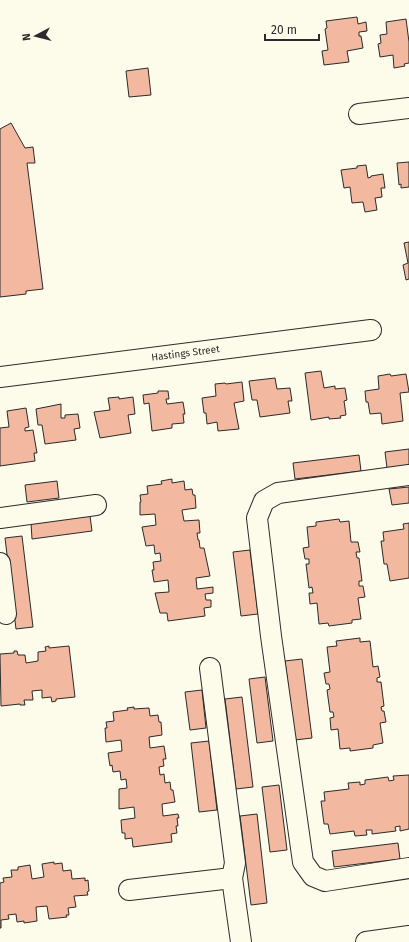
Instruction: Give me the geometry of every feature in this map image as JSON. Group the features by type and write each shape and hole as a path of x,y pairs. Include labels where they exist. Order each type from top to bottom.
{"street":[{"path":"359,114 409,108"},
{"name":"Hastings Street","path":"0,377 371,330"},
{"path":"409,475 278,493 264,501 257,518 271,636 304,862 313,876 325,881 409,868"},
{"path":"0,518 96,505"},
{"path":"0,563 6,614"},
{"path":"210,668 235,863 232,878 241,942"},
{"path":"130,890 232,878"},
{"path":"375,941 409,936"}],"building":[{"path":"357,17 358,24 366,22 367,31 359,32 363,48 347,51 349,62 324,65 322,51 328,50 325,29 327,28 326,21"},
{"path":"406,19 409,42 409,63 404,64 405,66 394,68 393,55 380,57 378,44 381,43 380,35 387,34 386,22"},
{"path":"148,68 151,95 129,97 126,71"},
{"path":"11,123 25,148 33,147 35,163 27,163 43,289 26,291 26,294 0,297 0,129"},
{"path":"409,162 409,187 401,188 401,184 399,185 397,163"},
{"path":"366,165 368,178 383,174 385,188 381,188 382,197 375,198 377,210 365,212 363,202 352,203 350,187 344,188 341,170"},
{"path":"409,242 409,279 406,280 403,265 408,263 404,243"},
{"path":"321,371 324,388 335,386 335,389 345,388 347,400 344,401 346,415 340,416 341,418 329,419 329,417 311,420 305,373"},
{"path":"390,374 391,376 406,374 409,392 400,393 403,421 382,424 381,413 370,414 368,402 366,402 365,391 379,389 378,376"},
{"path":"275,378 277,389 290,388 292,401 288,401 290,413 260,417 257,400 252,400 249,381"},
{"path":"242,382 244,401 234,403 239,429 218,431 217,422 207,424 202,398 216,396 215,384"},
{"path":"158,391 168,391 169,399 166,399 167,404 183,402 185,414 183,414 184,423 172,424 172,428 152,431 149,403 144,404 143,395 158,393"},
{"path":"119,397 119,399 133,397 135,414 128,415 131,433 100,438 94,412 110,410 108,398"},
{"path":"61,404 61,418 65,418 65,415 78,414 80,428 74,429 76,440 45,444 42,425 38,425 36,409"},
{"path":"26,408 29,427 25,428 25,431 33,430 37,453 34,453 35,461 0,466 0,428 9,427 7,411"},
{"path":"409,449 409,465 387,468 385,452"},
{"path":"359,455 361,471 295,479 293,463"},
{"path":"172,479 172,483 184,481 185,490 192,489 193,495 195,495 196,508 182,510 184,521 199,520 200,533 197,533 198,540 200,548 204,548 210,576 196,578 197,589 213,587 213,593 205,594 206,600 211,600 211,607 204,608 205,616 168,621 167,613 160,613 155,593 169,592 168,580 154,582 152,570 154,570 153,562 161,561 160,553 155,554 154,545 146,546 142,527 156,525 155,514 140,515 140,495 148,494 147,486 162,484 161,481"},
{"path":"57,481 59,498 27,502 25,485"},
{"path":"409,487 409,503 392,505 389,489"},
{"path":"90,516 92,531 32,539 31,523"},
{"path":"339,519 340,522 349,521 351,542 358,542 360,552 356,552 357,558 359,558 362,581 359,581 359,586 363,586 365,597 358,598 361,619 352,620 352,623 329,626 328,623 319,624 317,603 310,604 309,593 313,593 312,587 309,588 306,564 309,564 309,559 305,559 303,548 309,547 307,527 316,526 316,522"},
{"path":"409,523 409,578 390,581 387,564 384,564 381,541 384,541 383,532 404,529 403,524"},
{"path":"22,536 33,627 16,629 5,538"},
{"path":"250,550 258,614 241,616 233,552"},
{"path":"360,638 360,642 370,641 373,667 378,666 380,677 377,678 377,682 381,682 384,706 381,707 382,711 384,711 386,722 380,723 383,743 373,745 373,748 350,751 350,748 340,749 338,729 331,730 330,718 334,717 333,712 330,712 327,690 330,689 329,684 326,684 324,673 330,672 327,647 337,646 336,641"},
{"path":"49,646 49,648 69,646 75,697 56,699 56,701 52,702 51,697 42,698 42,690 32,691 33,700 24,700 25,705 20,704 1,706 0,654 14,653 14,651 17,651 18,655 25,655 26,663 38,661 38,652 46,651 45,647"},
{"path":"302,659 312,738 295,740 285,661"},
{"path":"265,677 273,741 257,743 249,679"},
{"path":"202,690 206,728 190,730 185,692"},
{"path":"242,697 253,787 236,789 225,699"},
{"path":"134,707 134,709 149,708 150,716 158,715 159,722 161,722 162,735 149,737 150,748 164,746 166,759 163,759 164,766 159,767 160,775 164,774 165,783 170,782 175,802 162,804 163,816 178,814 179,818 177,818 177,833 171,834 172,842 133,847 132,838 125,839 125,833 122,833 121,820 135,818 134,807 119,809 119,789 127,788 126,779 121,780 120,771 113,772 112,765 110,766 108,753 122,751 121,740 106,742 105,728 107,728 106,722 114,721 113,712 128,710 127,708"},
{"path":"209,741 217,810 199,812 191,743"},
{"path":"409,775 409,829 400,831 400,826 395,827 396,831 372,834 372,830 366,830 367,835 355,836 354,831 330,834 328,824 324,824 321,801 325,801 324,792 349,789 348,783 360,782 360,785 365,784 365,780 388,777 389,781 394,780 393,776"},
{"path":"279,785 287,850 270,852 262,787"},
{"path":"257,814 267,903 251,905 240,816"},
{"path":"398,843 400,859 334,867 332,851"},
{"path":"54,862 54,864 62,863 63,871 71,870 72,879 85,878 85,881 88,880 88,895 74,896 76,907 68,908 69,915 66,915 67,917 49,919 47,906 36,907 37,921 24,923 24,921 17,922 16,914 8,915 9,919 1,920 0,928 0,883 4,882 3,878 12,877 11,870 18,870 18,867 30,865 32,879 44,877 42,864"}]}
